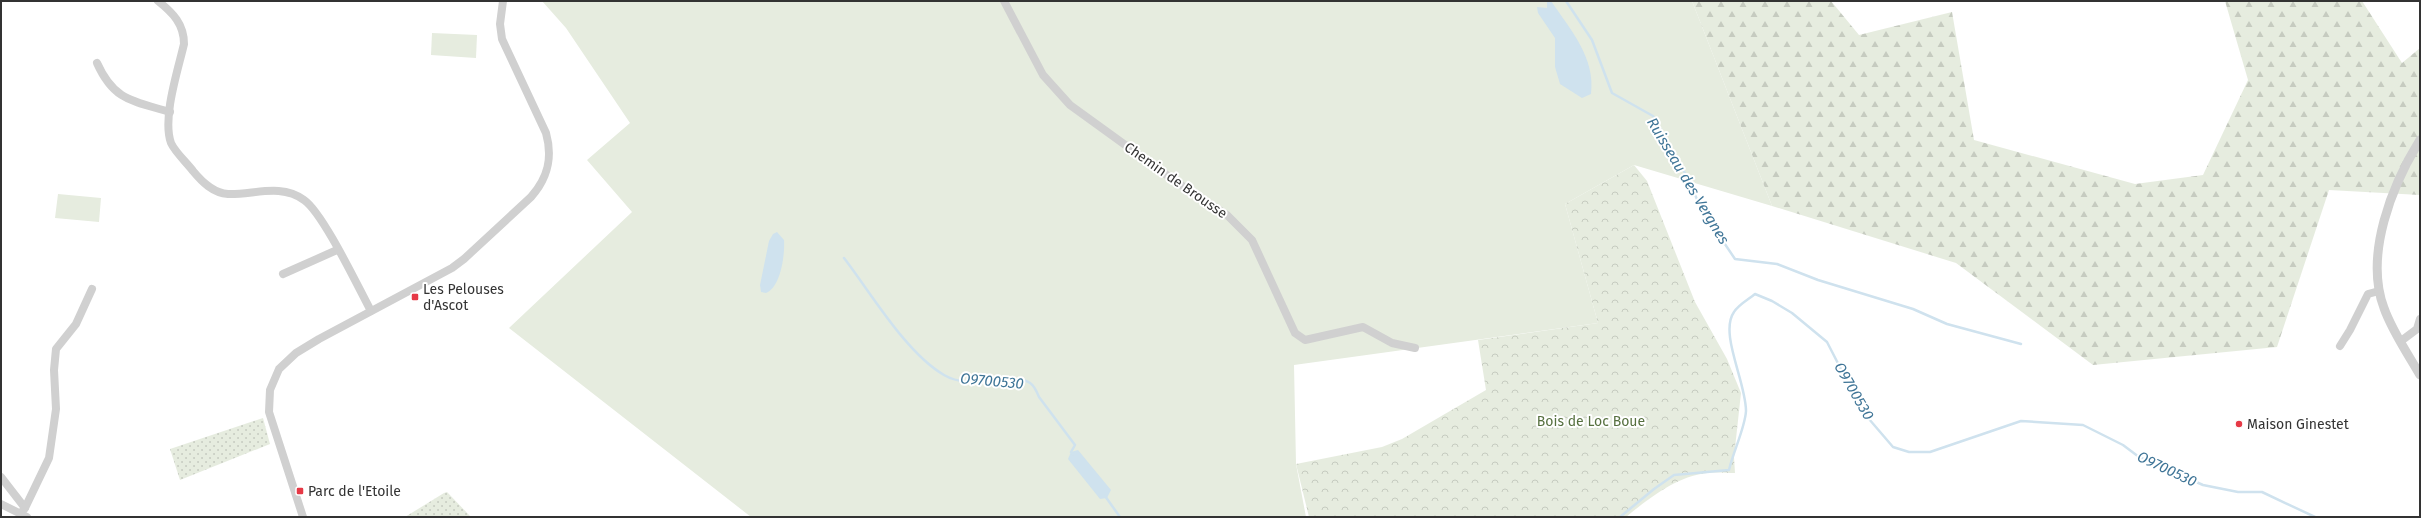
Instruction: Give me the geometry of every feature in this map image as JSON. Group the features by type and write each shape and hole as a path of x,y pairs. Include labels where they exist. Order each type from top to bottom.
{"street":[{"path":"158,1 175,16 184,34 184,44 170,112 169,130 171,144 200,179 209,187 227,194 265,191 293,194 313,207 371,311"},
{"path":"303,517 269,412 270,390 279,369 287,360 319,339 440,275 464,259 531,197 544,180 550,158 548,142 502,39 500,24 503,1"},
{"name":"Chemin de Brousse","path":"1004,1 1043,75 1070,105 1175,181 1227,214 1252,240 1295,333 1305,340 1363,327 1392,343 1415,348"},
{"path":"97,63 105,80 125,99 170,112"},
{"path":"2420,140 2408,158 2379,238 2376,260 2379,291 2384,308 2400,341 2420,375"},
{"path":"283,274 337,250"},
{"path":"24,513 48,458 56,409 54,370 56,349 76,324 92,289"},
{"path":"2340,346 2350,330 2368,294 2379,291"},
{"path":"2400,341 2417,329 2420,319"},
{"path":"1,477 24,513"},
{"path":"1,504 24,513"}],"green space":[{"path":"542,1 1692,1 1772,206 1634,165 1565,204 1598,323 1294,365 1296,464 1306,517 751,517 509,328 632,212 587,160 630,123 566,28"},
{"path":"1692,1 1831,1 1859,35 1952,12 1974,140 2135,184 2203,175 2248,80 2225,1 2362,1 2402,63 2420,48 2420,195 2329,190 2277,347 2093,365 1956,263 1772,206"},
{"path":"432,33 477,35 476,58 431,55"},
{"name":"Bois de Loc Boue","path":"1634,165 1647,181 1695,302 1727,359 1741,393 1734,457 1735,473 1707,473 1696,475 1674,483 1653,496 1626,517 1309,517 1296,464 1382,447 1402,439 1486,390 1478,340 1598,323 1565,204"},
{"path":"58,194 101,198 99,222 55,218"},
{"path":"263,418 270,444 180,480 170,449"},
{"path":"447,492 471,517 405,517 444,493"}],"water":[{"path":"1547,1 1551,1 1566,22 1586,56 1590,68 1591,94 1582,98 1560,84 1555,67 1555,38 1538,13 1537,7 1547,8"},
{"path":"777,232 784,240 784,253 781,270 779,277 771,290 766,293 761,292 760,285 769,241 773,234"},
{"path":"1078,450 1111,490 1107,498 1100,499 1068,459 1071,452"}],"waterway":[{"name":"Ruisseau des Vergnes","path":"1566,1 1592,40 1612,93 1653,116 1682,167 1702,210 1735,259 1777,264 1818,280 1913,309 1947,324 2021,344"},
{"name":"O9700530","path":"844,258 903,338 930,365 944,375 954,379 974,382 1016,379 1031,383 1039,397 1075,445 1071,452 1073,454"},
{"name":"O9700530","path":"1620,517 1654,489 1674,475 1729,470 1746,411 1745,399 1731,345 1730,321 1736,309 1755,294 1772,301 1792,313 1827,342 1863,412 1893,447 1909,452 1930,452 2021,421 2083,425 2123,445 2139,457 2203,485 2238,492 2262,492 2315,517"},
{"name":"O9700530","path":"1105,496 1120,517"}],"place":[{"name":"Les Pelouses d'Ascot","path":"415,297"},
{"name":"Maison Ginestet","path":"2239,424"},
{"name":"Parc de l'Etoile","path":"300,491"}]}
